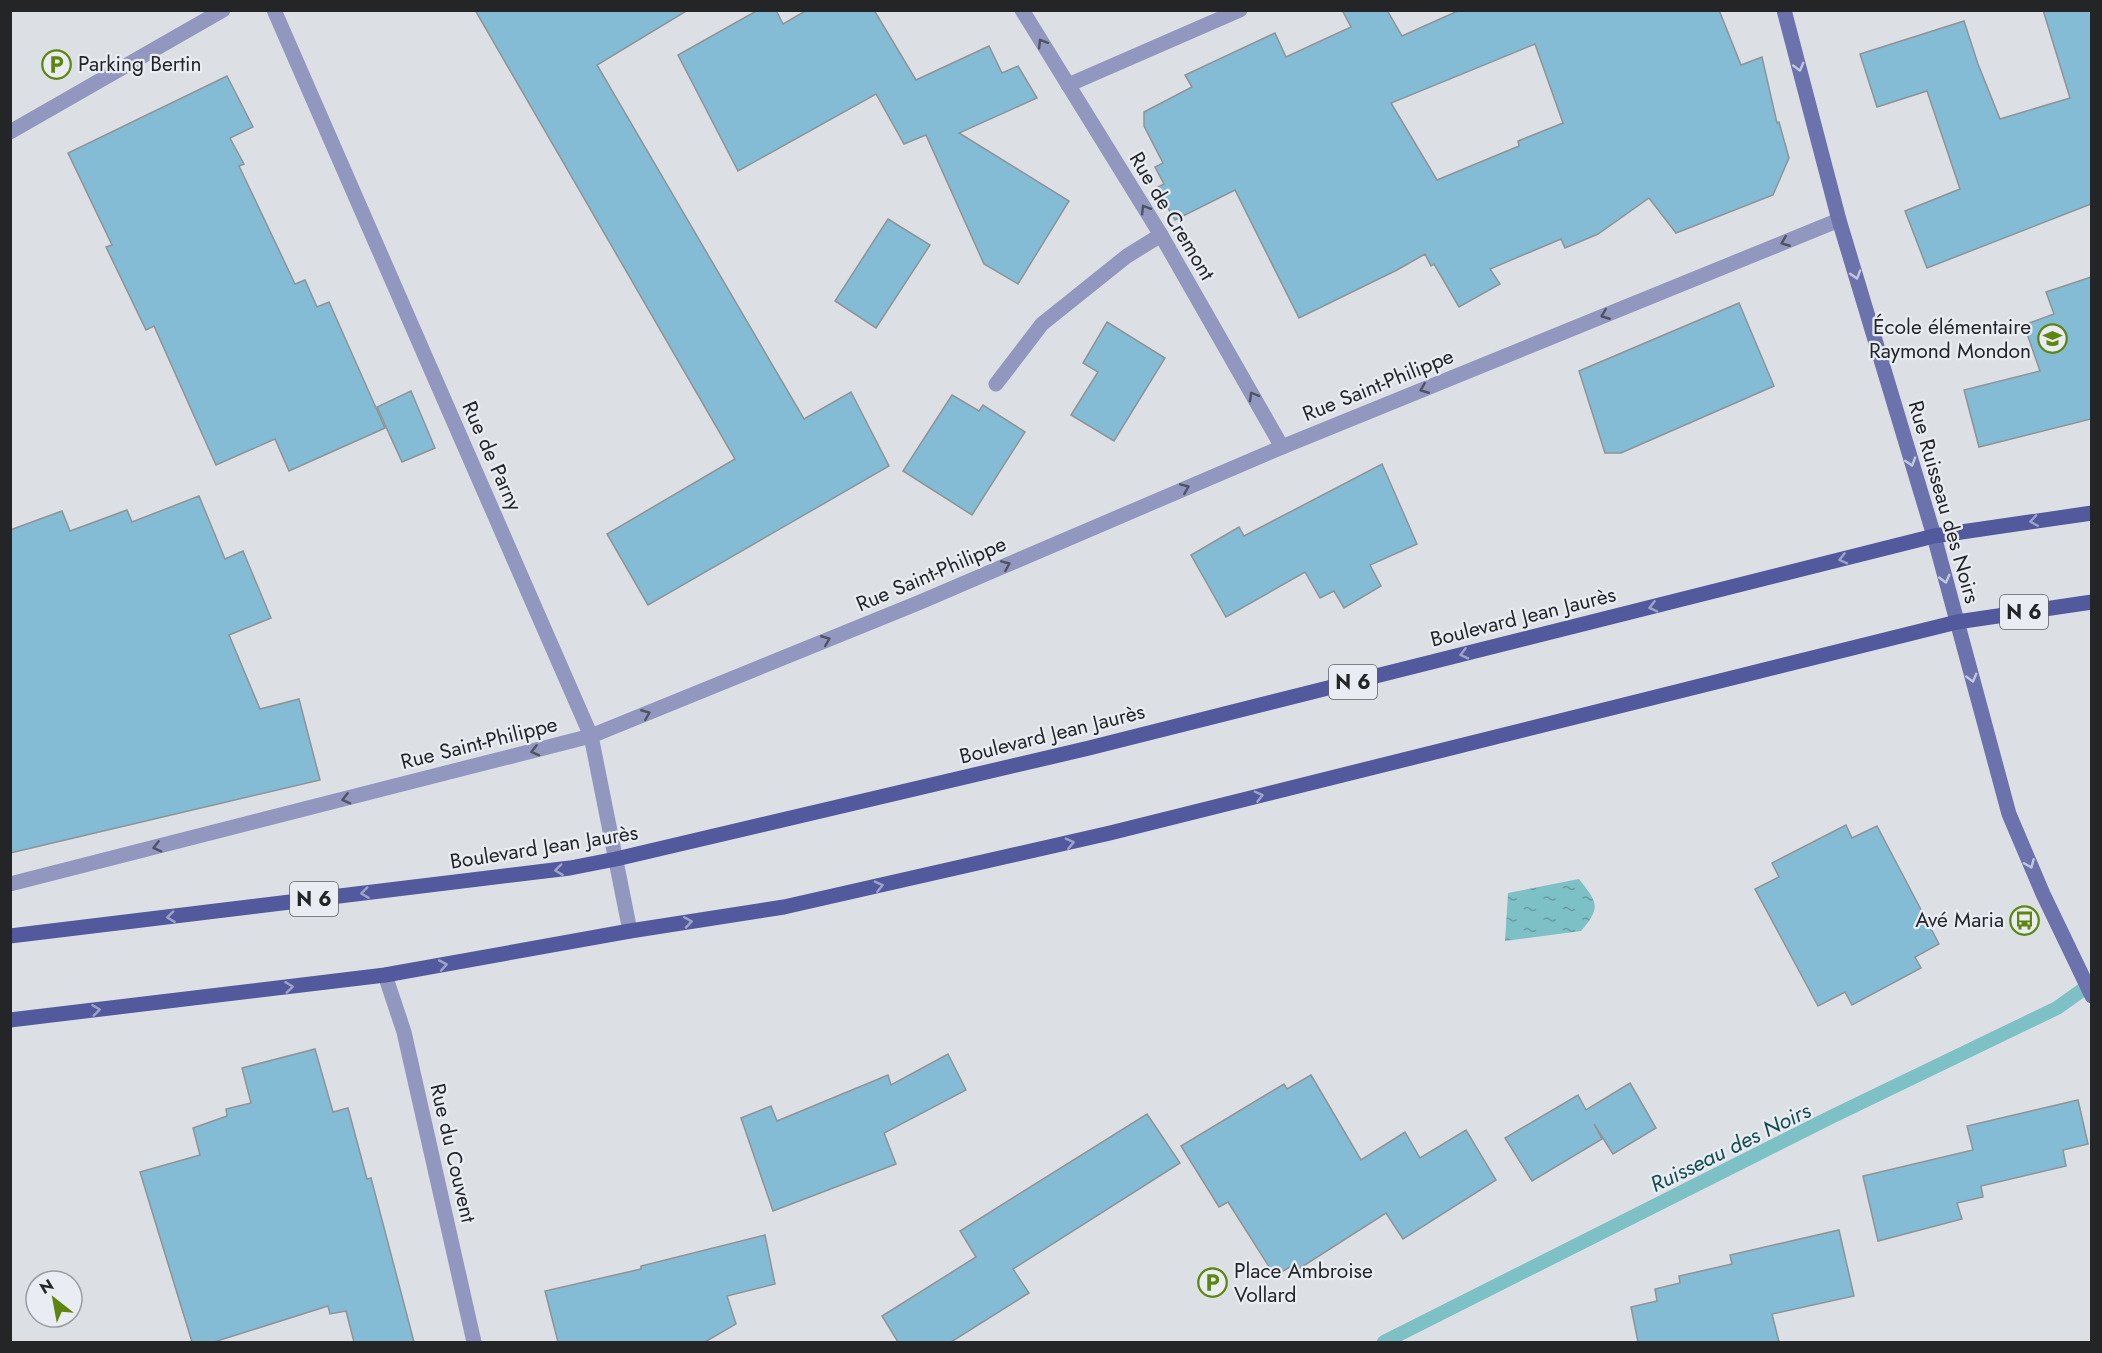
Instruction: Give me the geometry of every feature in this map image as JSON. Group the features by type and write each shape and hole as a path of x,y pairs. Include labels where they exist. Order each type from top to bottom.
{"main road":[{"name":"Rue Ruisseau des Noirs","path":"1784,10 1839,220 1934,536 2009,814 2091,996"},
{"name":"Boulevard Jean Jaurès","path":"10,936 558,870 616,859 1089,748 1934,536 2091,513"},
{"name":"N 6","path":"10,1020 385,975 630,931 784,907 1110,833 1957,622 2091,602"}],"street":[{"path":"10,132 223,10"},
{"name":"Rue de Parny","path":"274,10 591,736 630,931"},
{"name":"Rue de Cremont","path":"1022,10 1161,236 1282,447"},
{"path":"1068,85 1240,10"},
{"name":"Rue Saint-Philippe","path":"10,884 591,736 918,603 1282,447 1839,220"},
{"path":"996,384 1042,324 1127,256 1161,236"},
{"name":"Rue du Couvent","path":"385,975 404,1032 474,1342"}],"water":[{"path":"1579,879 1590,893 1595,905 1592,916 1581,931 1505,941 1508,893"}],"building":[{"path":"475,10 688,10 597,65 804,419 851,392 889,466 648,605 607,534 735,459"},
{"path":"758,10 776,10 783,24 807,10 874,10 916,80 989,46 1002,73 1018,66 1037,98 959,133 1069,201 1018,284 984,264 926,135 904,144 876,94 738,171 678,55"},
{"path":"1342,10 1387,10 1402,36 1460,10 1719,10 1741,65 1762,57 1777,123 1779,122 1789,158 1773,195 1676,233 1649,198 1598,234 1565,248 1561,239 1490,269 1500,284 1459,307 1434,264 1431,266 1425,254 1299,318 1235,190 1175,220 1156,188 1164,184 1155,167 1163,163 1144,126 1144,112 1192,87 1185,75 1275,33 1286,57 1351,27","holes":["1535,44 1563,123 1518,141 1519,146 1437,180 1391,103"]},
{"path":"2043,10 2091,10 2091,204 1927,268 1905,211 1960,189 1927,91 1877,107 1860,54 1964,21 2000,119 2070,98"},
{"path":"227,76 253,127 230,138 244,164 239,166 295,284 305,280 317,307 329,302 385,428 289,471 275,439 216,465 154,326 146,330 106,247 112,245 68,153"},
{"path":"888,219 930,245 876,328 835,301"},
{"path":"2091,277 2091,419 1979,447 1964,390 2040,371 2024,325 2054,314 2046,292"},
{"path":"1739,303 1774,386 1621,453 1605,453 1579,371"},
{"path":"1107,322 1165,358 1114,441 1071,415 1098,372 1083,363"},
{"path":"411,391 435,448 402,462 377,407"},
{"path":"952,395 979,411 983,405 1025,432 972,515 903,471"},
{"path":"1382,464 1417,544 1370,565 1381,586 1344,608 1334,591 1320,598 1305,572 1226,617 1191,555 1239,527 1244,536"},
{"path":"199,496 225,559 243,551 271,618 229,635 260,709 299,699 320,780 10,853 10,530 62,511 70,531 127,510 132,522"},
{"path":"1846,825 1852,838 1877,826 1939,944 1915,957 1921,968 1852,1005 1845,992 1818,1006 1755,889 1779,877 1772,863"},
{"path":"315,1049 333,1112 348,1108 367,1179 371,1178 414,1342 354,1342 346,1311 330,1314 328,1306 214,1342 192,1342 140,1172 200,1155 193,1128 227,1116 226,1109 251,1103 242,1068"},
{"path":"948,1054 966,1090 884,1133 896,1164 773,1211 741,1118 771,1106 777,1121 888,1075 891,1085"},
{"path":"1311,1075 1361,1160 1405,1132 1420,1158 1466,1130 1496,1180 1403,1239 1386,1213 1297,1270 1293,1265 1275,1276 1228,1202 1219,1207 1181,1146 1284,1084 1287,1089"},
{"path":"1630,1083 1656,1128 1613,1154 1594,1124 1602,1139 1532,1181 1505,1138 1578,1095 1586,1110"},
{"path":"2078,1100 2088,1144 2063,1150 2066,1166 1981,1186 1983,1197 1957,1203 1962,1219 1878,1241 1863,1176 1973,1150 1967,1126"},
{"path":"1147,1114 1180,1163 1013,1269 1029,1293 951,1342 898,1342 882,1316 976,1257 960,1231"},
{"path":"1839,1230 1854,1296 1772,1314 1779,1342 1638,1342 1631,1307 1657,1301 1655,1289 1680,1283 1679,1276 1732,1264 1730,1255"},
{"path":"765,1235 775,1284 727,1296 736,1324 705,1342 558,1342 545,1291 641,1269 641,1266"}],"waterway":[{"name":"Ruisseau des Noirs","path":"1384,1342 1831,1117 2057,1008 2092,983"}],"place":[{"name":"Parking Bertin","path":"57,64"},
{"name":"École élémentaire Raymond Mondon","path":"2052,339"},
{"name":"Avé Maria","path":"2025,920"},
{"name":"Place Ambroise Vollard","path":"1213,1283"}]}
